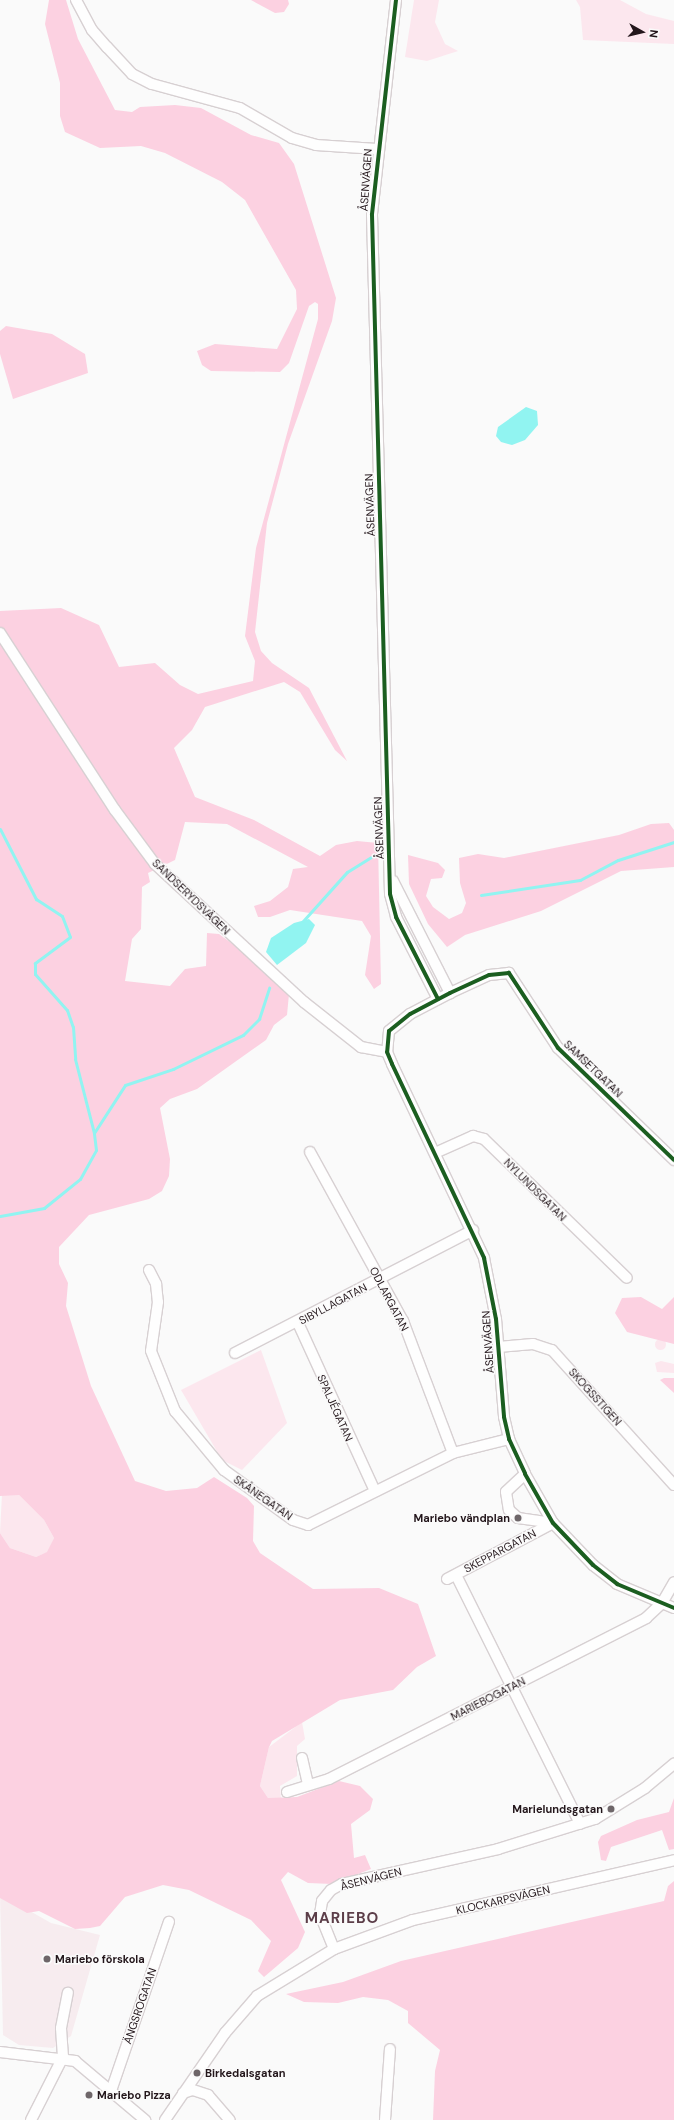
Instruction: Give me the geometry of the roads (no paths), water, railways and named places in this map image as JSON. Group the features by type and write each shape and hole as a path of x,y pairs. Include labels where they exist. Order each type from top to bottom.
{"street":[{"path":"76,0 92,30 107,47 132,74 152,84 240,108 292,138 316,145 377,149"},
{"name":"ÅSENVÄGEN","path":"396,0 377,149 372,277 390,873 396,917 438,999"},
{"name":"SANDSERYDSVÄGEN","path":"0,633 115,810 155,864 304,1002 361,1047 387,1052"},
{"name":"ÅSENVÄGEN","path":"390,873 450,993"},
{"name":"SAMSETGATAN","path":"450,993 489,975 509,973 558,1048 674,1160"},
{"path":"387,1052 386,1039 395,1023 450,993"},
{"name":"ÅSENVÄGEN","path":"387,1052 473,1230 491,1282 498,1347 501,1397 508,1439 525,1474 553,1523 617,1584 674,1608"},
{"name":"NYLUNDSGATAN","path":"435,1153 473,1136 484,1139 627,1278"},
{"name":"ODLARGATAN","path":"310,1152 403,1322 453,1452"},
{"name":"SIBYLLAGATAN","path":"234,1353 298,1323 473,1230"},
{"name":"SKÅNEGATAN","path":"149,1270 156,1284 158,1302 150,1351 175,1411 224,1470 293,1520 308,1525 453,1452 508,1439"},
{"name":"SPALJÉGATAN","path":"298,1323 375,1491"},
{"name":"SKOGSSTIGEN","path":"498,1347 533,1344 552,1350 674,1485"},
{"path":"525,1474 506,1492 509,1510 518,1518 553,1523"},
{"name":"SKEPPARGATAN","path":"511,1687 452,1577 553,1523"},
{"path":"662,1603 674,1582"},
{"name":"MARIEBOGATAN","path":"287,1792 308,1784 329,1779 646,1618 662,1603"},
{"path":"511,1687 580,1824"},
{"path":"302,1758 308,1784"},
{"name":"ÅSENVÄGEN","path":"334,1949 321,1908 326,1894 342,1884 498,1849 580,1824 622,1802 674,1764"},
{"name":"KLOCKARPSVÄGEN","path":"334,1949 413,1920 674,1860"},
{"name":"ÄNGSROGATAN","path":"111,2090 169,1922"},
{"path":"165,2120 225,2033 257,1996 334,1949"},
{"path":"31,2120 63,2058 61,2028 68,1993"},
{"path":"385,2120 390,2049"},
{"path":"0,2052 63,2058 75,2061 145,2120"},
{"path":"183,2093 193,2090 208,2095 227,2116"}],"water":[{"path":"526,407 537,411 538,425 525,440 512,445 501,442 496,436 498,427"},
{"path":"309,919 315,925 306,943 277,965 266,952 271,938 294,923"}],"waterway":[{"path":"0,829 36,899 62,916 70,937 35,963 35,974 67,1010 73,1027 75,1059 94,1133"},
{"path":"481,895 580,880 618,860 674,842"},
{"path":"303,921 347,872 371,857"},
{"path":"0,1216 44,1208 80,1179 96,1150 94,1133 125,1085 173,1069 243,1035 259,1019 269,988"}],"place":[{"name":"Mariebo vändplan","path":"518,1518"},
{"name":"Marielundsgatan","path":"611,1809"},
{"name":"Mariebo förskola","path":"47,1959"},
{"name":"Birkedalsgatan","path":"197,2073"},
{"name":"Mariebo Pizza","path":"89,2095"}],"district":[{"name":"MARIEBO","path":"342,1919"}]}
